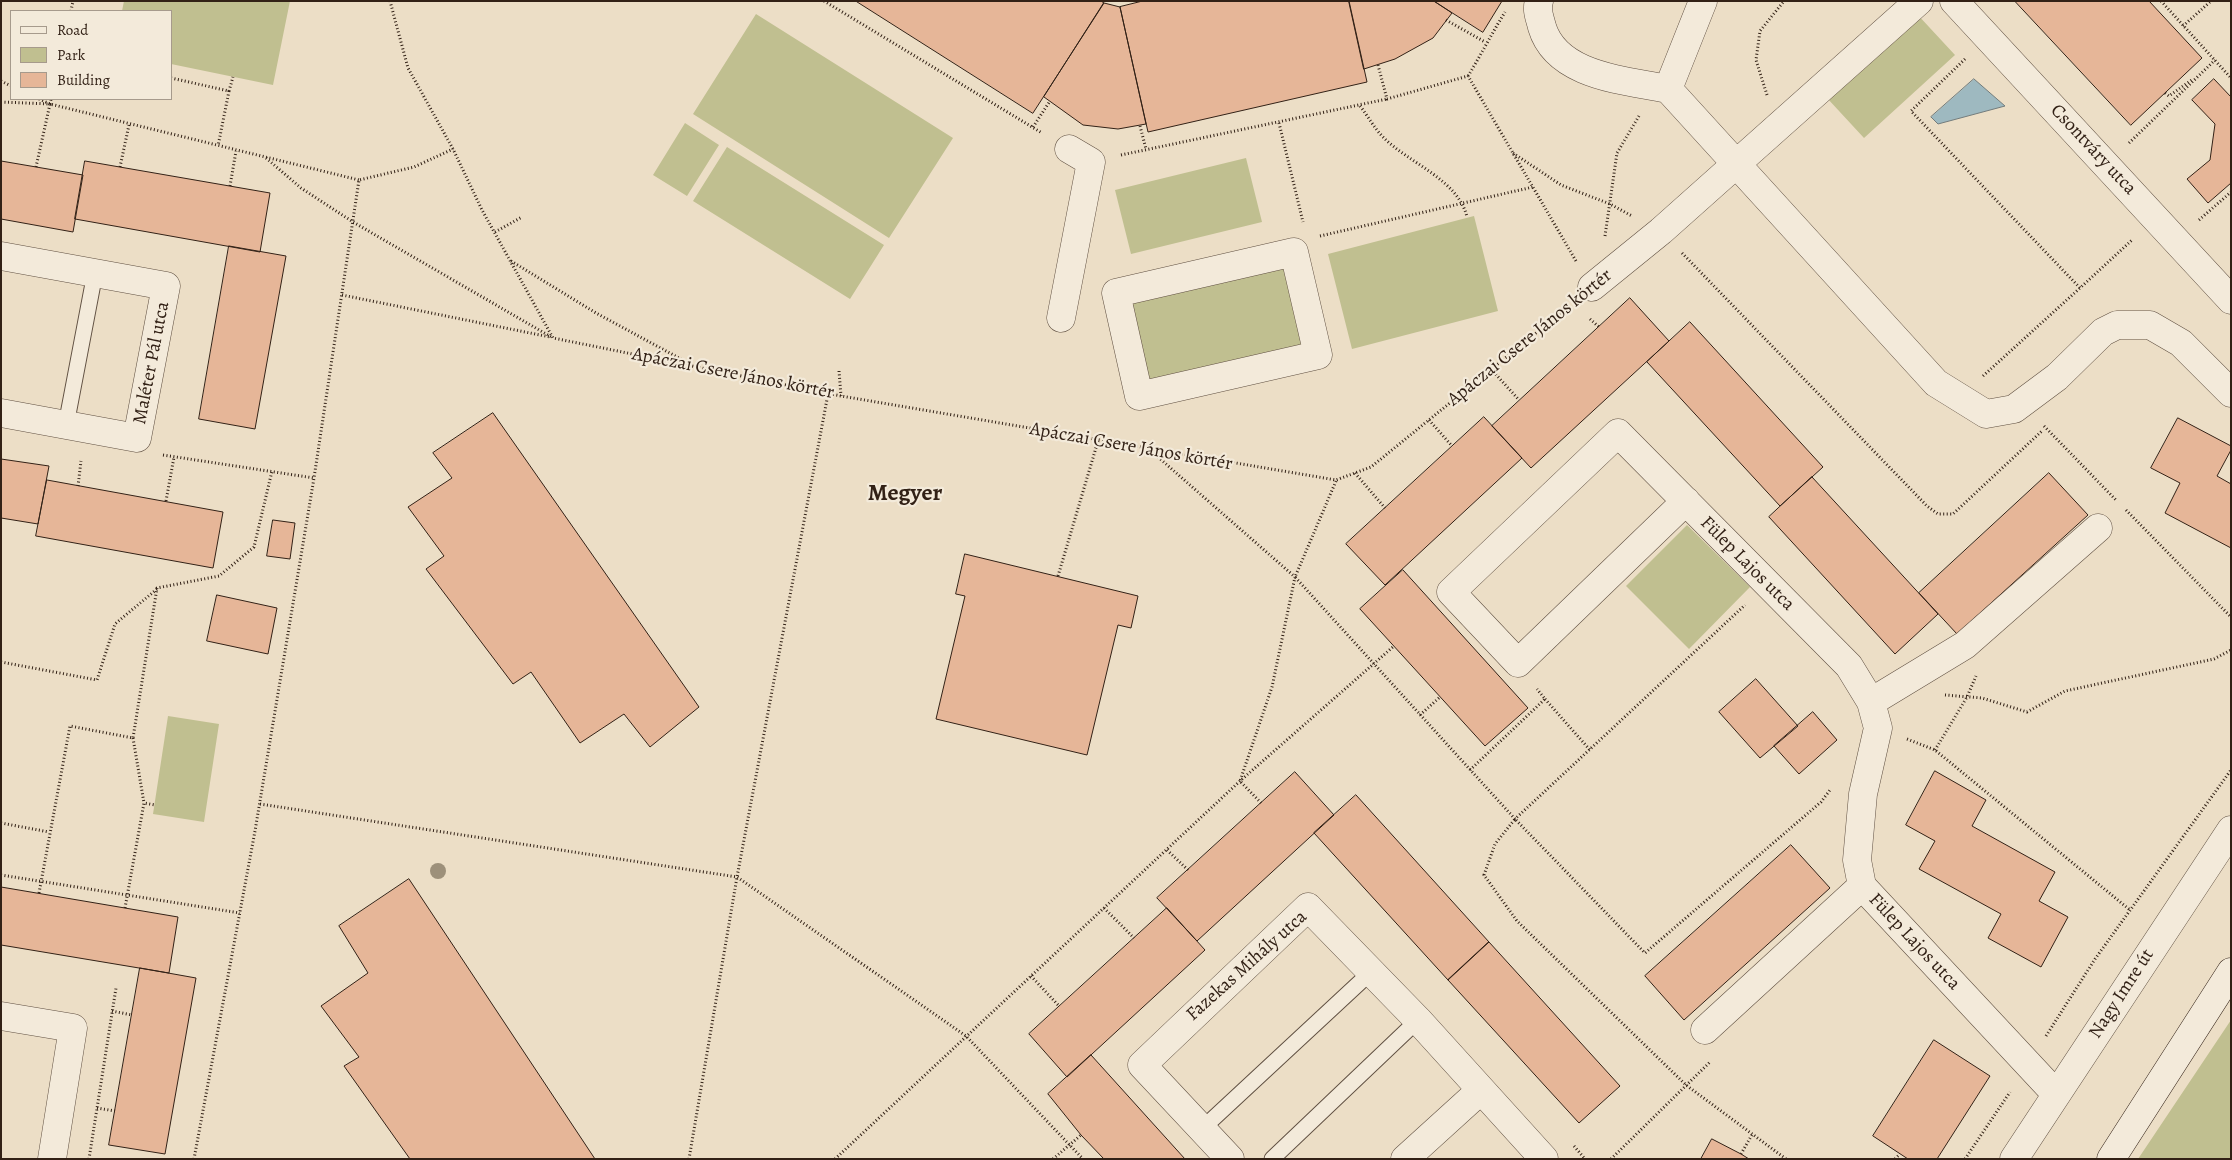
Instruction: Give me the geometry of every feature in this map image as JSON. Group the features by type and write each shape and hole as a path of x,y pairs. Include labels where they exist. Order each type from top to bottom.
{"street":[{"path":"1539,1 1537,9 1547,41 1560,54 1579,66 1607,77 1662,88 1736,164 1936,383 1986,414 2014,409 2057,376 2103,332 2117,325 2150,325 2181,343 2231,393"},
{"path":"1662,88 1703,1"},
{"name":"Apáczai Csere János körtér","path":"1592,287 1661,231 1919,1"},
{"name":"Csontváry utca","path":"1954,1 2231,300"},
{"path":"1061,318 1091,162 1069,149"},
{"path":"1294,252 1318,355 1139,396 1116,294 1294,252"},
{"name":"Maléter Pál utca","path":"1,256 166,286 138,438 1,413"},
{"name":"Fülep Lajos utca","path":"1686,501 1518,663 1451,592 1618,433 1686,501 1849,666 1871,702 1878,728 1863,794 1857,860 1862,886 2056,1094"},
{"path":"1871,702 1965,644 2098,528"},
{"name":"Nagy Imre út","path":"2014,1159 2231,830"},
{"path":"1705,1030 1862,886"},
{"name":"Fazekas Mihály utca","path":"1230,1159 1142,1065 1308,906 1418,1020 1544,1159"},
{"path":"2111,1159 2231,972"},
{"path":"1,1016 73,1028 52,1159"},
{"path":"1405,1159 1481,1090"}],"lane":[{"path":"66,425 95,273"},
{"path":"1202,1129 1371,972"},
{"path":"1272,1159 1418,1020"}],"path":[{"path":"390,1 408,68 553,338"},
{"path":"824,1 1042,133"},
{"path":"1777,128 1756,60 1760,31 1784,1"},
{"path":"2161,1 2231,78"},
{"path":"2183,26 2211,1"},
{"path":"1113,157 1360,106 1468,76 1486,42 1508,8"},
{"path":"1446,20 1486,42"},
{"path":"1967,56 1910,110 2080,288"},
{"path":"2106,164 2215,60"},
{"path":"1378,65 1387,99"},
{"path":"2165,93 2169,96 2204,71"},
{"path":"1468,76 1592,287"},
{"path":"218,146 233,77"},
{"path":"172,78 229,91"},
{"path":"1604,240 1617,153 1662,88"},
{"path":"41,100 129,125 359,180 414,167 453,149"},
{"path":"36,167 51,100"},
{"path":"1033,127 1050,101"},
{"path":"1,102 50,104"},
{"path":"1360,106 1383,137 1432,172 1464,203 1468,217"},
{"path":"1279,123 1305,230"},
{"path":"120,167 129,125"},
{"path":"1140,126 1146,149"},
{"path":"230,186 236,151"},
{"path":"1512,153 1561,185 1610,204 1661,231 1920,499 1938,514 1953,514 2045,428"},
{"path":"266,158 301,188 353,222 553,338"},
{"path":"194,1159 260,804 314,478 359,180"},
{"path":"2224,198 2231,192"},
{"path":"495,232 522,217"},
{"path":"1959,398 2136,237"},
{"path":"511,260 596,314 695,367"},
{"name":"Apáczai Csere János körtér","path":"342,296 828,394 1149,450 1336,480 1371,467 1592,287"},
{"path":"1491,369 1519,400"},
{"path":"839,371 841,396"},
{"path":"689,1159 738,877 828,394"},
{"path":"1429,420 1452,446"},
{"path":"1058,576 1098,441"},
{"path":"1149,450 1295,577 1272,687 1240,781"},
{"path":"166,502 174,457"},
{"path":"78,486 82,460"},
{"path":"1,662 97,680 115,624 158,588 219,576 254,547 272,471"},
{"path":"1355,473 1385,508"},
{"path":"2128,526 2135,519"},
{"path":"125,908 144,803 133,738 158,588"},
{"path":"835,1159 1240,781 1394,646"},
{"path":"1941,695 1982,698 2027,712 2065,691 2214,660 2231,650"},
{"path":"1935,750 1967,697 1979,671"},
{"path":"1420,715 1440,697"},
{"path":"1545,698 1590,750"},
{"path":"40,893 70,726 133,738"},
{"path":"1878,728 1935,750 2130,910"},
{"path":"1965,1159 2095,959 2231,770"},
{"path":"1240,781 1261,802"},
{"path":"1786,1159 1686,1085 1517,922 1484,875 1495,844 1515,819 1645,953 1821,802 1832,787"},
{"path":"144,803 154,804"},
{"path":"260,804 738,877 966,1036 1083,1159"},
{"path":"1,823 50,832"},
{"path":"1167,850 1188,870"},
{"path":"1,875 240,913"},
{"path":"1104,908 1134,938"},
{"path":"1031,976 1059,1006"},
{"path":"89,1159 116,988"},
{"path":"112,1011 132,1015"},
{"path":"97,1108 115,1111"},
{"path":"1741,1154 1753,1133"},
{"path":"1053,1159 1082,1135"},
{"path":"1895,1159 1900,1154"}],"green space":[{"path":"124,1 290,1 273,85 172,64 172,10 122,10"},
{"path":"756,14 953,138 889,238 693,114"},
{"path":"1917,14 1955,55 1864,138 1827,98"},
{"path":"685,123 719,145 687,196 653,175"},
{"path":"727,147 884,245 850,299 693,201"},
{"path":"1246,158 1262,222 1131,254 1115,190"},
{"path":"1474,216 1498,311 1352,349 1328,254"},
{"path":"1287,261 1307,352 1145,389 1125,299"},
{"path":"1687,525 1750,587 1689,649 1626,586"},
{"path":"168,716 219,724 204,822 153,814"},
{"path":"2231,1020 2231,1159 2138,1159"}],"water":[{"path":"1974,79 2005,106 1938,124 1931,117"}],"building":[{"path":"856,1 1101,1 1104,3 1033,113"},
{"path":"1143,1 1349,1 1367,82 1148,132 1120,7"},
{"path":"1349,1 1434,1 1452,13 1433,38 1395,59 1364,69"},
{"path":"1434,1 1502,1 1483,32"},
{"path":"2015,1 2149,1 2202,58 2131,125"},
{"path":"1104,3 1120,7 1146,124 1118,129 1083,125 1044,97"},
{"path":"2214,79 2231,97 2231,183 2208,203 2187,179 2210,160 2215,124 2192,100"},
{"path":"1,161 83,175 73,232 1,219"},
{"path":"85,161 270,193 260,252 75,219"},
{"path":"229,246 286,256 255,429 199,419"},
{"path":"1630,298 1669,341 1531,468 1492,426"},
{"path":"1690,322 1823,467 1780,506 1647,362"},
{"path":"493,413 699,707 650,747 624,714 580,743 531,672 513,684 426,569 444,556 408,507 452,478 433,453"},
{"path":"1484,417 1522,458 1385,585 1346,544"},
{"path":"2178,418 2231,446 2231,450 2217,476 2231,484 2231,548 2165,513 2180,483 2151,468"},
{"path":"1,459 49,466 38,524 1,518"},
{"path":"2049,473 2088,515 1957,634 1919,593"},
{"path":"1812,477 1938,614 1895,654 1769,517"},
{"path":"47,480 223,512 213,568 36,536"},
{"path":"273,520 295,523 290,559 267,556"},
{"path":"965,554 1138,596 1131,628 1118,625 1087,755 936,719 965,596 956,594"},
{"path":"1403,570 1528,708 1485,746 1360,609"},
{"path":"217,595 277,608 268,654 207,641"},
{"path":"1756,679 1798,726 1760,758 1719,712"},
{"path":"1813,712 1837,740 1799,774 1774,746"},
{"path":"1935,771 1986,800 1972,826 2055,872 2039,901 2068,917 2041,967 1988,938 2001,914 1919,869 1935,841 1906,825"},
{"path":"1295,772 1334,815 1197,941 1157,898"},
{"path":"1356,795 1489,942 1448,980 1314,833"},
{"path":"1791,845 1830,888 1684,1020 1645,976"},
{"path":"409,879 595,1159 410,1159 344,1066 359,1057 321,1006 368,973 339,926"},
{"path":"1,887 178,917 169,973 1,945"},
{"path":"1167,908 1205,950 1067,1077 1029,1034"},
{"path":"1489,942 1620,1086 1579,1123 1448,980"},
{"path":"140,968 196,978 165,1154 109,1145"},
{"path":"1934,1040 1990,1076 1937,1159 1908,1159 1873,1136"},
{"path":"1091,1055 1185,1159 1104,1159 1081,1135 1048,1094"},
{"path":"1712,1139 1741,1154 1749,1159 1701,1159"}],"district":[{"name":"Megyer","path":"905,494"}]}
